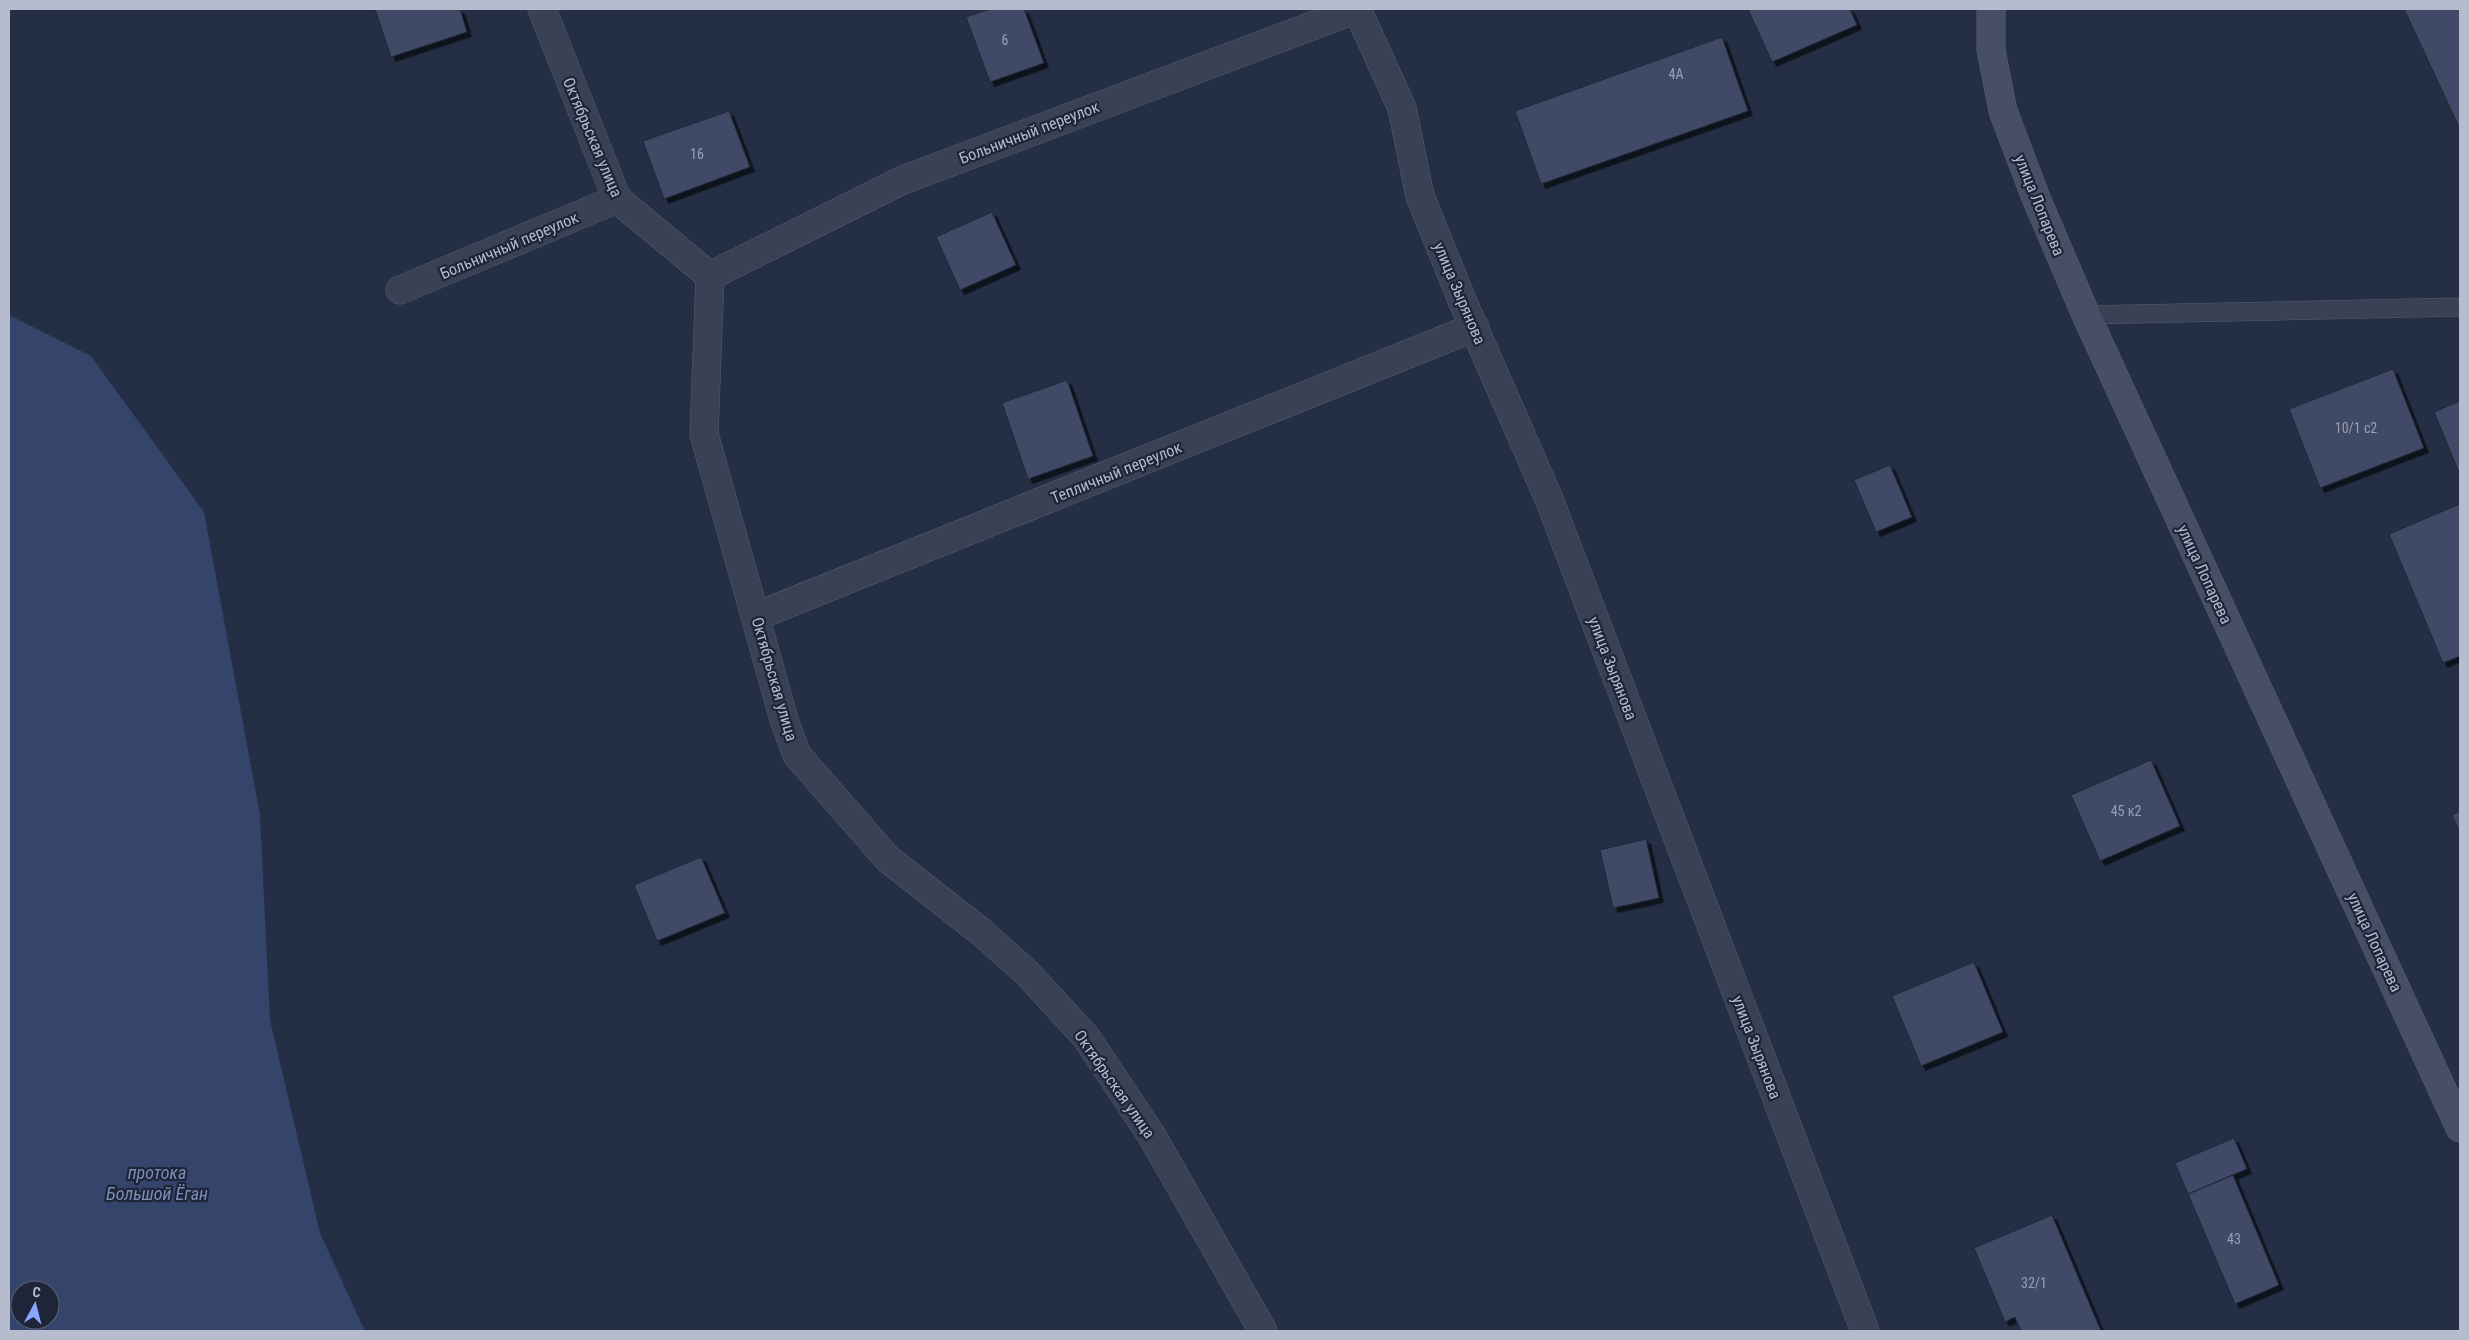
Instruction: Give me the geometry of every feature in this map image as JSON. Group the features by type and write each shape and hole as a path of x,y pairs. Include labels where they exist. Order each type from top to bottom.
{"main road":[{"name":"улица Лопарева","path":"1991,9 1990,50 2003,111 2036,198 2086,315 2460,1128"}],"street":[{"name":"Октябрьская улица","path":"542,9 617,199 710,276 704,434 757,616 785,723 797,755 888,859 980,931 1027,973 1086,1037 1152,1136 1263,1331"},
{"name":"Больничный переулок","path":"710,276 904,180 1357,9"},
{"name":"улица Зырянова","path":"1357,9 1402,108 1420,196 1549,499 1865,1331"},
{"name":"Больничный переулок","path":"400,290 617,199"},
{"name":"Тепличный переулок","path":"757,616 1475,327"}],"lane":[{"path":"2086,315 2460,307"}],"water":[{"name":"протока Большой Ёган","path":"9,315 91,356 204,512 260,815 270,1020 320,1233 365,1331 9,1331"}],"building":[{"path":"375,9 460,9 467,32 391,57"},
{"path":"990,9 1024,9 1044,63 990,82 966,17"},
{"path":"1748,9 1850,9 1857,25 1772,62"},
{"path":"2404,9 2460,9 2460,129"},
{"path":"1722,37 1748,111 1541,184 1515,111"},
{"path":"729,111 750,167 664,199 643,141"},
{"path":"992,212 1016,265 960,290 936,237"},
{"path":"2393,369 2424,448 2320,488 2289,409"},
{"path":"1067,380 1093,456 1028,479 1002,403"},
{"path":"2460,401 2460,475 2434,412"},
{"path":"1890,465 1912,517 1876,532 1854,480"},
{"path":"2460,504 2460,656 2443,663 2389,534"},
{"path":"2151,760 2180,826 2100,861 2071,795"},
{"path":"2460,811 2460,832 2452,815"},
{"path":"1646,839 1659,898 1613,908 1600,850"},
{"path":"701,857 725,913 657,941 634,885"},
{"path":"1974,962 2003,1032 1921,1066 1892,996"},
{"path":"2234,1138 2247,1169 2188,1194 2175,1163"},
{"path":"2233,1175 2279,1285 2235,1304 2188,1194"},
{"path":"2052,1215 2101,1331 2021,1331 2015,1317 2005,1322 1974,1248"}]}
